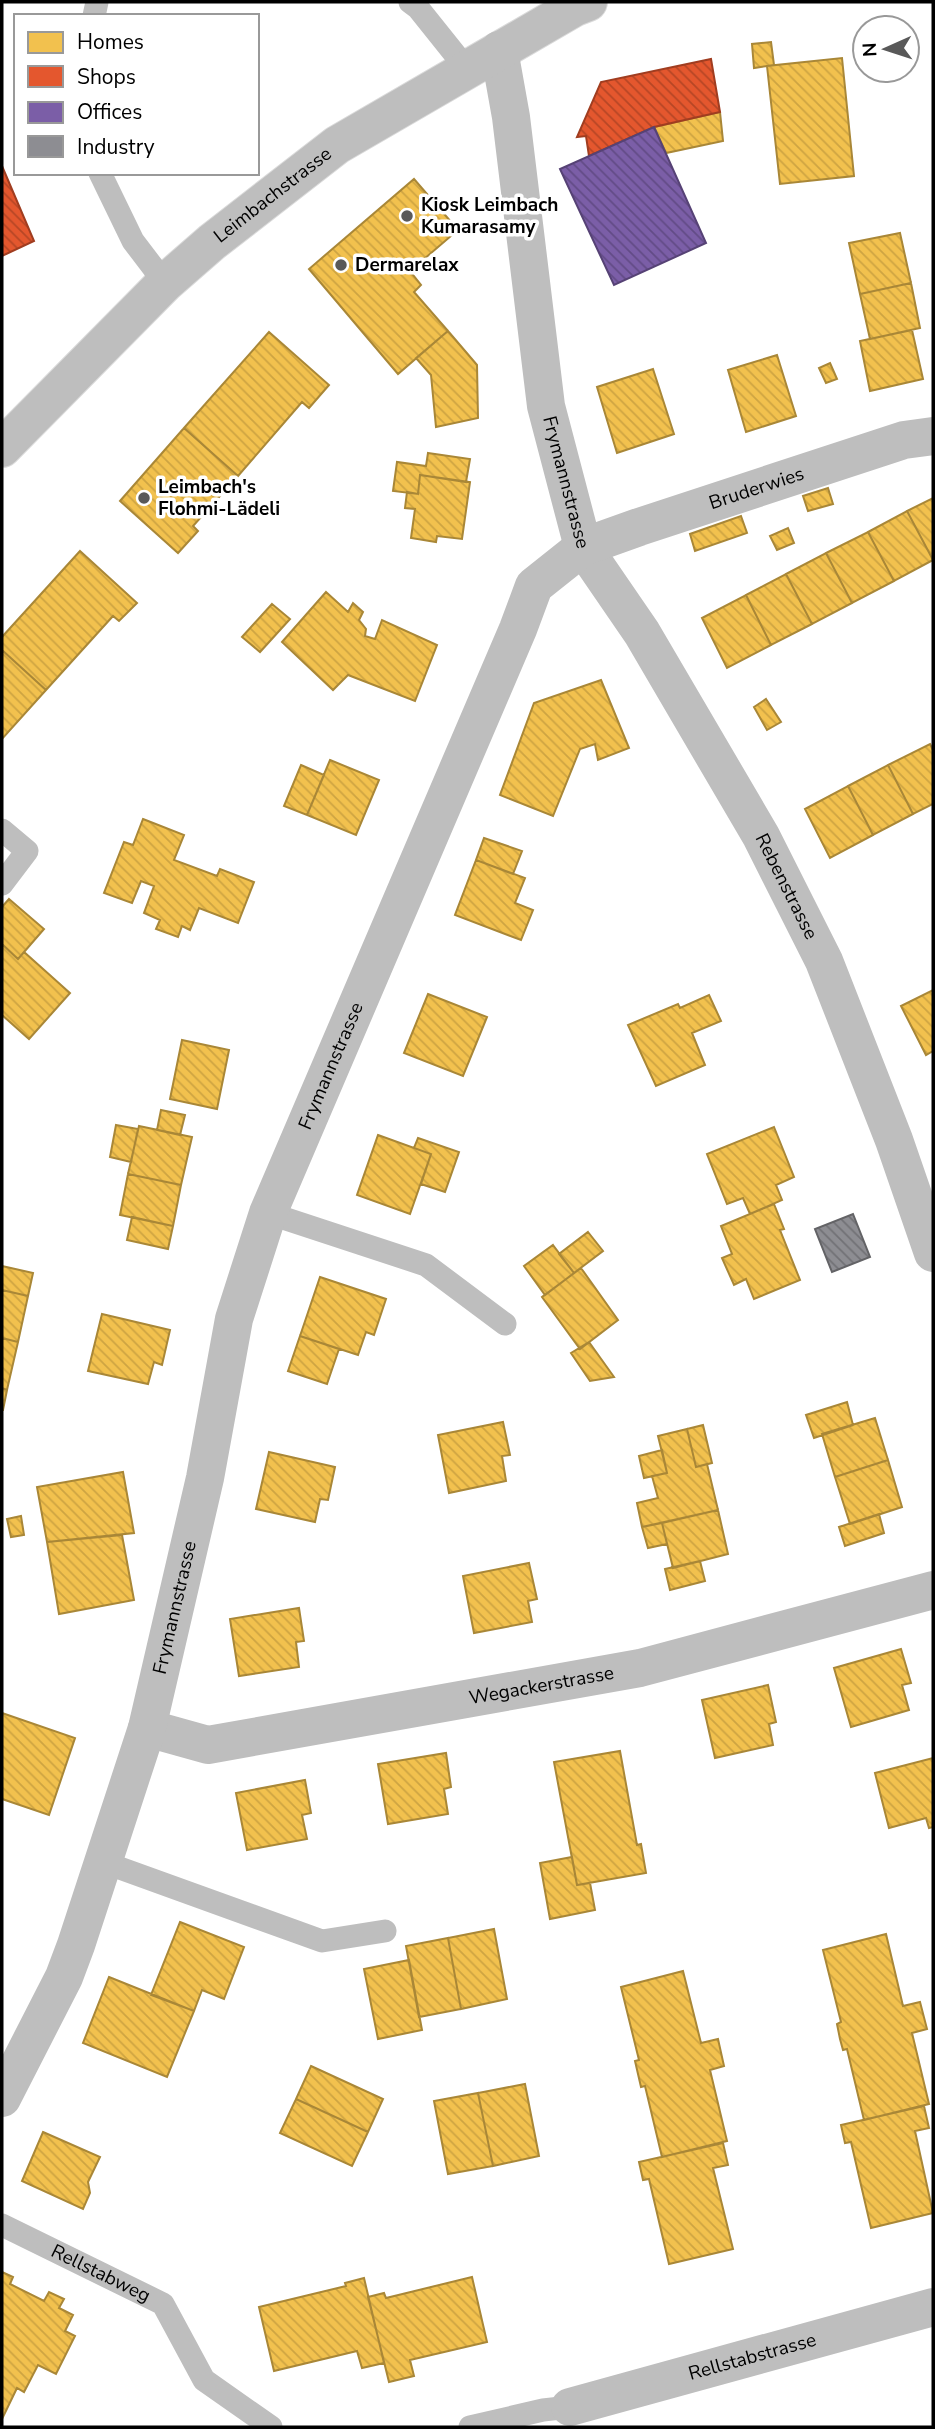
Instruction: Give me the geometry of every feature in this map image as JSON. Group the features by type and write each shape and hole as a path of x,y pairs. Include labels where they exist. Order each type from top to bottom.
{"street":[{"name":"Leimbachstrasse","path":"2,448 165,283 212,242 337,145 482,59 588,2"},
{"name":"Frymannstrasse","path":"2,2098 64,1977 147,1728 205,1478 234,1319 268,1213 534,586 583,547 546,406 511,117 482,59"},
{"name":"Bruderwies","path":"583,547 904,440 933,436"},
{"name":"Rebenstrasse","path":"583,547 642,634 761,836 819,950 894,1140 933,1253"},
{"name":"Wegackerstrasse","path":"147,1728 208,1745 640,1668 933,1590"},
{"name":"Rellstabstrasse","path":"556,2408 933,2306"}],"lane":[{"path":"410,2 482,59"},
{"path":"101,175 132,241 165,283"},
{"path":"2,830 27,851 2,884"},
{"path":"268,1213 426,1265 505,1324"},
{"path":"103,1862 322,1941 385,1931"},
{"name":"Rellstabweg","path":"2,2225 163,2304 204,2380 271,2427"},
{"path":"470,2427 556,2408"}],"building: Homes":[{"path":"771,42 774,65 754,68 752,44"},
{"path":"842,58 854,176 780,184 767,66"},
{"path":"720,112 723,141 666,153 654,127"},
{"path":"414,179 458,230 410,271 421,285 414,292 448,331 398,374 309,269"},
{"path":"900,233 911,283 860,294 849,243"},
{"path":"911,283 920,328 870,339 860,294"},
{"path":"912,330 923,379 870,391 860,341"},
{"path":"448,331 477,365 478,418 436,427 431,375 416,358"},
{"path":"269,332 329,385 309,408 302,402 238,476 184,428"},
{"path":"777,355 796,416 746,432 728,370"},
{"path":"830,363 837,379 826,383 819,368"},
{"path":"653,369 674,434 617,453 597,387"},
{"path":"184,428 238,476 193,526 198,531 178,553 120,501"},
{"path":"428,453 470,459 466,482 420,475 418,494 393,491 397,462 426,466"},
{"path":"420,475 470,482 462,539 437,536 436,542 411,538 415,509 405,508 407,492 418,494"},
{"path":"828,488 833,504 808,511 803,496"},
{"path":"933,498 933,560 907,511"},
{"path":"907,511 933,560 894,581 868,532"},
{"path":"741,516 747,533 695,551 690,534"},
{"path":"788,528 794,543 777,550 770,536"},
{"path":"868,532 894,581 852,603 826,553"},
{"path":"80,551 137,603 119,621 113,616 46,690 2,650 2,637"},
{"path":"826,553 852,603 812,624 786,574"},
{"path":"786,574 812,624 771,645 746,595"},
{"path":"326,592 348,612 353,603 363,612 359,620 366,629 365,636 375,639 382,620 437,645 415,701 348,675 333,690 282,642"},
{"path":"746,595 771,645 727,668 702,618"},
{"path":"272,604 290,619 260,652 242,637"},
{"path":"2,650 46,690 2,739"},
{"path":"601,680 629,748 598,760 595,744 580,749 553,816 500,795 534,703"},
{"path":"766,699 781,722 767,730 754,707"},
{"path":"930,744 933,750 933,804 913,814 888,765"},
{"path":"330,760 379,780 356,835 307,815"},
{"path":"301,765 324,775 307,815 284,806"},
{"path":"888,765 913,814 873,835 848,786"},
{"path":"848,786 873,835 830,858 805,809"},
{"path":"143,819 184,835 174,860 217,876 220,869 254,882 238,923 199,908 190,930 182,926 178,937 156,929 160,920 144,913 154,886 141,881 132,903 104,893 124,842 133,845"},
{"path":"484,838 522,851 513,874 476,860"},
{"path":"476,860 525,878 515,903 533,910 521,940 455,915"},
{"path":"9,899 44,929 18,959 2,944 2,907"},
{"path":"2,944 18,959 24,952 70,993 29,1039 2,1015"},
{"path":"933,990 933,1051 926,1055 901,1006"},
{"path":"428,994 487,1017 463,1076 404,1053"},
{"path":"709,995 721,1021 692,1033 705,1065 656,1086 628,1025 678,1004 680,1008"},
{"path":"182,1040 229,1050 217,1109 170,1099"},
{"path":"161,1110 185,1115 180,1135 157,1130"},
{"path":"116,1125 138,1129 131,1162 110,1157"},
{"path":"139,1126 192,1137 181,1185 128,1174"},
{"path":"774,1127 794,1177 776,1185 782,1200 750,1214 743,1198 727,1204 707,1154"},
{"path":"378,1135 431,1154 410,1214 357,1195"},
{"path":"418,1138 459,1152 445,1192 421,1184 431,1154 414,1148"},
{"path":"128,1174 181,1185 173,1226 120,1215"},
{"path":"774,1204 784,1229 780,1230 800,1280 754,1299 746,1279 734,1285 722,1258 732,1254 721,1226"},
{"path":"132,1217 173,1226 168,1249 127,1240"},
{"path":"588,1232 603,1251 574,1273 559,1254"},
{"path":"553,1245 574,1273 545,1295 524,1266"},
{"path":"2,1266 33,1273 28,1296 2,1290"},
{"path":"581,1268 618,1320 580,1349 542,1297"},
{"path":"320,1277 386,1299 374,1335 366,1332 358,1355 300,1336"},
{"path":"2,1290 28,1296 18,1342 2,1338"},
{"path":"102,1314 170,1330 162,1365 154,1362 148,1384 88,1371"},
{"path":"300,1336 339,1349 327,1384 288,1371"},
{"path":"2,1338 18,1342 7,1390 2,1388"},
{"path":"589,1342 614,1377 590,1381 571,1353"},
{"path":"2,1388 7,1390 3,1410 2,1410"},
{"path":"847,1402 853,1425 814,1438 806,1415"},
{"path":"875,1418 888,1460 835,1477 822,1434"},
{"path":"503,1422 510,1455 502,1456 506,1481 449,1493 438,1435"},
{"path":"703,1425 712,1463 696,1467 687,1429"},
{"path":"687,1429 696,1467 707,1464 718,1510 642,1527 637,1503 658,1498 652,1476 667,1473 658,1436"},
{"path":"662,1450 667,1473 644,1478 639,1456"},
{"path":"269,1452 335,1467 328,1500 320,1499 315,1522 256,1509"},
{"path":"888,1460 902,1507 850,1524 835,1477"},
{"path":"123,1472 134,1533 47,1542 37,1487"},
{"path":"718,1510 728,1554 673,1568 662,1523"},
{"path":"879,1514 884,1533 845,1546 839,1527"},
{"path":"21,1516 24,1535 11,1537 7,1519"},
{"path":"662,1523 667,1544 648,1548 642,1527"},
{"path":"122,1535 134,1600 59,1614 47,1542"},
{"path":"700,1561 705,1581 670,1590 665,1569"},
{"path":"529,1563 537,1599 528,1601 532,1622 474,1633 463,1576"},
{"path":"299,1608 304,1641 296,1642 299,1667 239,1676 230,1619"},
{"path":"901,1649 911,1683 902,1685 909,1710 851,1727 834,1668"},
{"path":"768,1685 776,1722 769,1724 773,1745 715,1758 702,1700"},
{"path":"2,1713 75,1738 49,1815 2,1799"},
{"path":"620,1751 637,1845 641,1844 646,1873 577,1885 554,1762"},
{"path":"446,1753 451,1787 444,1789 448,1814 388,1824 378,1764"},
{"path":"933,1758 933,1827 929,1828 926,1818 889,1828 875,1773"},
{"path":"305,1780 311,1813 302,1815 307,1839 247,1850 236,1793"},
{"path":"572,1857 577,1885 590,1883 595,1910 550,1919 540,1863"},
{"path":"180,1922 244,1947 224,1999 202,1990 194,2011 151,1995"},
{"path":"494,1929 507,1999 461,2009 448,1938"},
{"path":"886,1934 903,2006 920,2002 927,2029 912,2033 929,2104 864,2120 847,2049 843,2050 840,2039 837,2024 841,2022 823,1950"},
{"path":"448,1938 461,2009 419,2017 406,1946"},
{"path":"409,1960 422,2030 378,2039 364,1969"},
{"path":"683,1971 701,2043 718,2039 724,2066 710,2070 727,2141 662,2157 645,2086 641,2087 635,2061 639,2060 621,1987"},
{"path":"109,1977 194,2011 167,2077 83,2043"},
{"path":"311,2066 383,2099 368,2132 296,2099"},
{"path":"525,2084 539,2156 493,2166 478,2093"},
{"path":"478,2093 493,2166 448,2174 434,2101"},
{"path":"296,2099 368,2132 352,2166 280,2133"},
{"path":"924,2106 929,2128 915,2131 933,2213 871,2228 851,2142 845,2143 841,2125"},
{"path":"43,2132 100,2157 88,2182 90,2193 83,2209 22,2181"},
{"path":"723,2143 728,2165 713,2168 733,2249 669,2264 649,2179 643,2180 639,2162"},
{"path":"2,2272 13,2277 10,2284 44,2301 49,2292 64,2299 59,2308 73,2315 65,2331 75,2336 56,2374 38,2365 24,2392 17,2388 2,2419"},
{"path":"472,2277 487,2342 410,2360 414,2376 389,2382 368,2297 384,2293 386,2298"},
{"path":"364,2278 384,2363 362,2368 357,2351 274,2371 259,2307 346,2286 345,2283"}],"building: Shops":[{"path":"711,59 720,112 654,127 589,156 586,136 577,137 601,82"},
{"path":"2,166 34,241 2,256"}],"building: Offices":[{"path":"654,127 706,243 614,285 560,169"}],"building: Industry":[{"path":"853,1214 870,1257 832,1272 815,1229"}],"place":[{"name":"Kiosk Leimbach Kumarasamy","path":"407,216"},
{"name":"Dermarelax","path":"341,265"},
{"name":"Leimbach's Flohmi-Lädeli","path":"144,498"}]}
